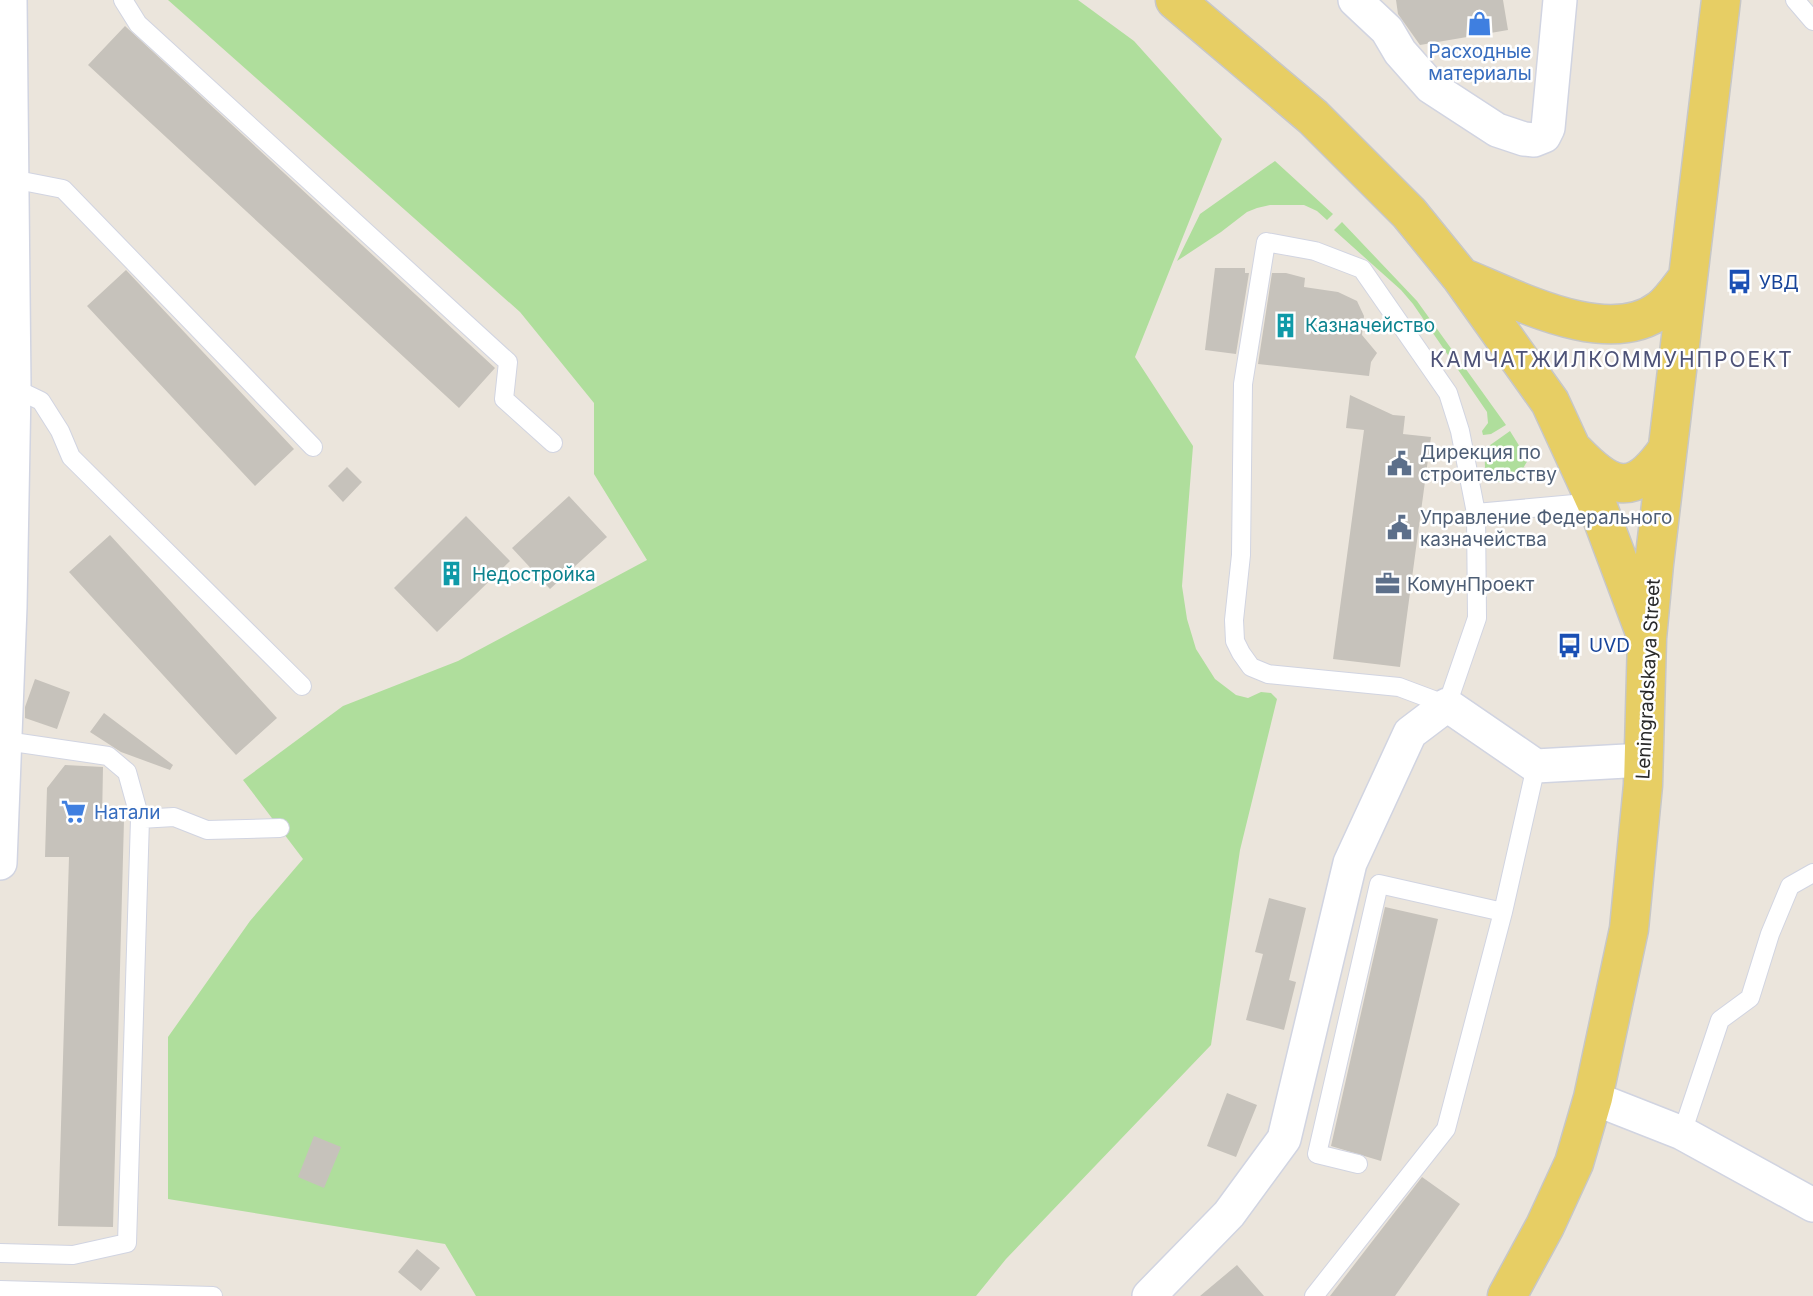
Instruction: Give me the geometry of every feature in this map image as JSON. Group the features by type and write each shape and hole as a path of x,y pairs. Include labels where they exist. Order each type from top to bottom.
{"main road":[{"path":"1175,0 1313,117 1409,213 1461,277 1550,402 1596,502 1647,638"},
{"name":"Leningradskaya Street","path":"1507,1296 1545,1226 1574,1163 1593,1098 1629,929 1639,849 1647,638 1686,280 1721,0"},
{"path":"1461,277 1564,319 1621,324 1642,320 1662,309 1686,280"},
{"path":"1573,450 1593,471 1615,483 1635,481 1644,476 1656,466 1667,450"}],"street":[{"path":"0,863 6,741 4,664 14,388 6,269 12,179 10,0"},
{"path":"1355,0 1388,30 1400,52 1431,87 1497,130 1534,140 1544,136 1549,125 1560,0"},
{"path":"1149,1296 1229,1214 1284,1139 1350,863 1410,733 1447,705 1536,766 1644,760"},
{"path":"1593,1098 1682,1133 1813,1205"}],"lane":[{"path":"123,0 138,24 509,362 504,399 553,443"},
{"path":"1796,0 1813,21"},
{"path":"12,179 63,189 313,447"},
{"path":"1266,242 1315,251 1362,269 1448,393 1460,431 1476,513 1477,618 1447,705 1399,687 1268,674 1251,667 1235,641 1234,620 1241,555 1243,384 1266,242"},
{"path":"14,388 41,401 60,431 71,457 302,686"},
{"path":"1476,513 1596,502"},
{"path":"0,1253 73,1255 127,1243 141,819 127,772 107,756 6,741"},
{"path":"1314,1296 1446,1129 1503,912 1536,766"},
{"path":"141,819 174,817 207,830 280,828"},
{"path":"1682,1133 1720,1020 1750,998 1770,934 1790,887 1813,873"},
{"path":"1358,1164 1317,1154 1379,884 1503,912"},
{"path":"0,1290 213,1296"}],"green space":[{"path":"168,0 1078,0 1134,41 1222,139 1135,357 1193,446 1182,586 1187,619 1196,649 1215,679 1236,695 1248,698 1261,692 1271,693 1277,699 1240,850 1211,1045 1006,1259 976,1296 476,1296 445,1244 168,1199 168,1037 250,921 303,859 243,780 343,706 458,661 647,560 594,474 594,403 520,312"},
{"path":"1275,161 1333,214 1327,220 1304,205 1270,205 1257,208 1247,212 1177,261 1200,214"},
{"path":"1342,222 1417,301 1506,425 1491,434 1483,435 1482,431 1488,423 1487,412 1413,304 1334,230"},
{"path":"1510,431 1528,460 1513,480 1496,481 1488,476 1486,471 1486,448"}],"building":[{"path":"1396,0 1503,0 1508,30 1420,45 1398,14"},
{"path":"125,26 495,368 459,408 88,65"},
{"path":"1215,268 1245,268 1245,273 1249,273 1236,354 1205,350"},
{"path":"126,270 294,449 255,486 87,306"},
{"name":"Казначейство","path":"1272,273 1305,278 1304,287 1338,292 1357,301 1364,316 1362,335 1377,353 1371,362 1369,376 1258,364"},
{"path":"1350,395 1393,415 1405,416 1403,434 1431,437 1400,667 1333,659 1364,430 1346,428"},
{"path":"347,467 362,482 343,502 328,486"},
{"path":"569,496 607,537 550,589 512,548"},
{"name":"Недостройка","path":"466,516 510,561 437,632 394,588"},
{"path":"110,535 277,718 236,755 69,572"},
{"path":"35,679 70,692 57,729 25,718 25,707"},
{"path":"104,713 173,765 170,770 121,752 90,732"},
{"path":"65,765 103,767 102,820 124,820 113,1227 58,1226 69,857 45,857 47,788"},
{"path":"1269,898 1306,908 1289,980 1296,982 1284,1030 1246,1020 1263,954 1255,952"},
{"path":"1385,907 1438,919 1381,1161 1331,1146"},
{"path":"1227,1093 1257,1105 1236,1157 1207,1146"},
{"path":"314,1136 341,1147 324,1188 298,1177"},
{"path":"1422,1177 1460,1204 1395,1296 1330,1296"},
{"path":"417,1249 440,1268 421,1291 398,1272"},
{"path":"1237,1265 1264,1296 1200,1296"}],"place":[{"name":"Расходные материалы","path":"1480,23"},
{"name":"УВД","path":"1739,282"},
{"name":"Казначейство","path":"1285,325"},
{"name":"Дирекция по строительству","path":"1400,463"},
{"name":"Управление Федерального казначейства","path":"1400,528"},
{"name":"Недостройка","path":"452,574"},
{"name":"КомунПроект","path":"1387,584"},
{"name":"UVD","path":"1569,645"},
{"name":"Натали","path":"74,812"}],"district":[{"name":"КАМЧАТЖИЛКОММУНПРОЕКТ","path":"1612,359"}]}
